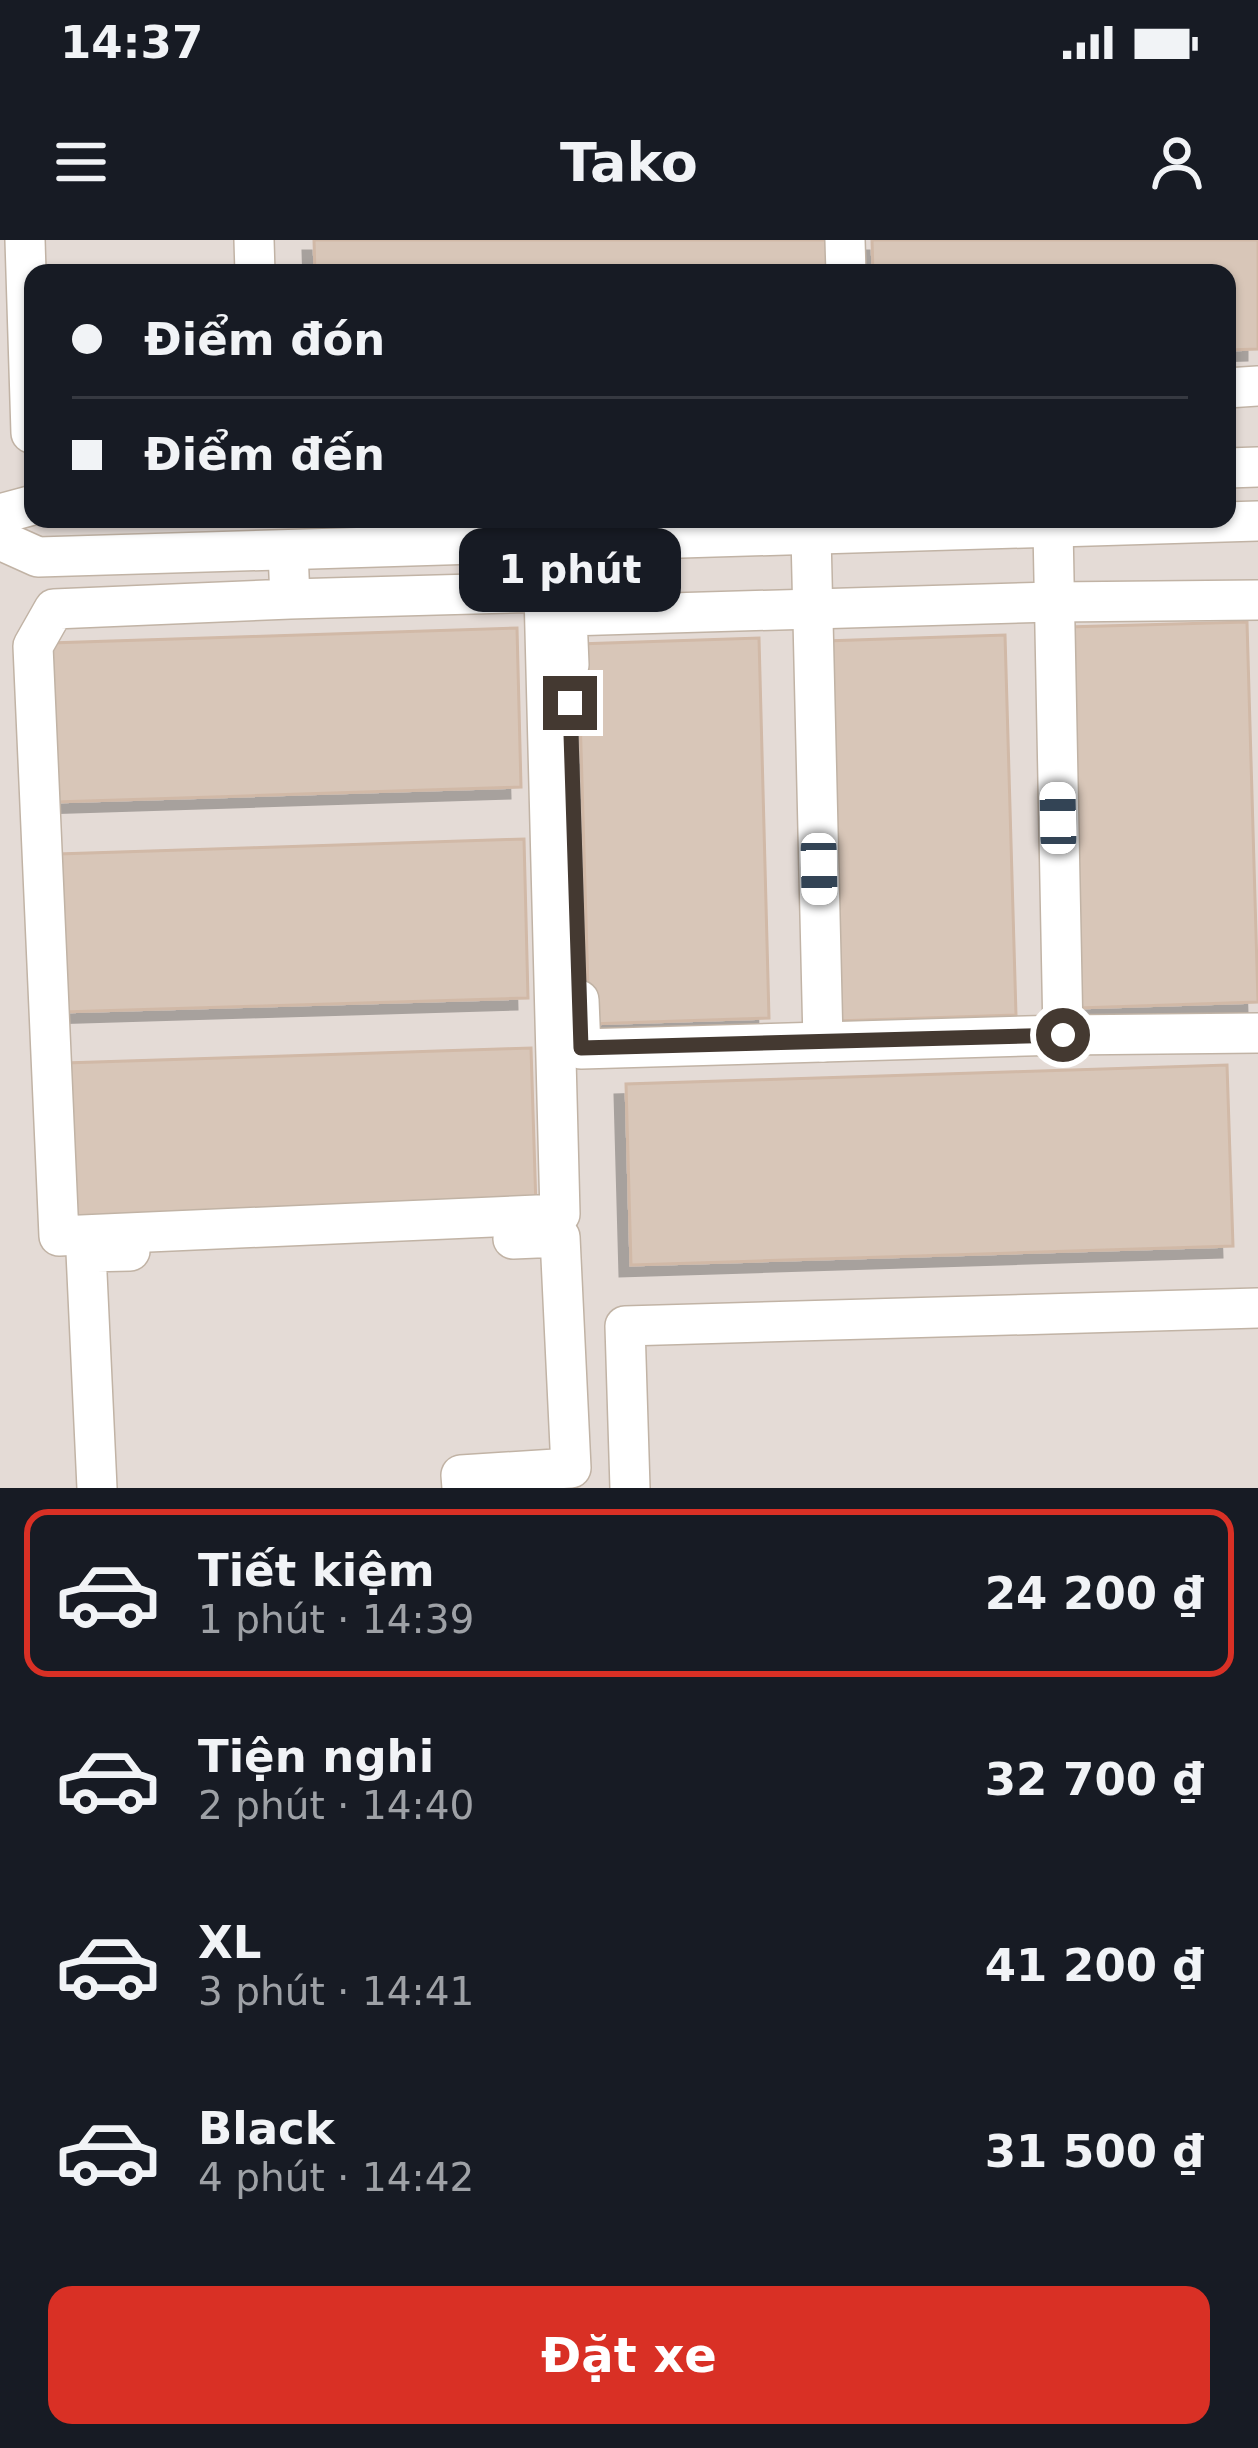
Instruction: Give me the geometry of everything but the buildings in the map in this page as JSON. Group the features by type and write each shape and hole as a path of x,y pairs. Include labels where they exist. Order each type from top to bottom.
{"street":[{"path":"0,540 38,557 1053,528 1063,1035"},
{"path":"812,535 823,1042"},
{"path":"288,550 290,599"},
{"path":"544,592 560,1214 59,1236 33,646 54,609 290,599 544,592"},
{"path":"1258,600 567,616 581,1048 1258,1033"},
{"path":"97,1488 86,1252 560,1237 571,1468 461,1475 462,1488"},
{"path":"629,1488 625,1326 1258,1308"}],"shaded area":[{"path":"0,240 1258,240 1258,1488 0,1488"}],"route":[{"path":"570,703 581,1048 1063,1035"}]}
